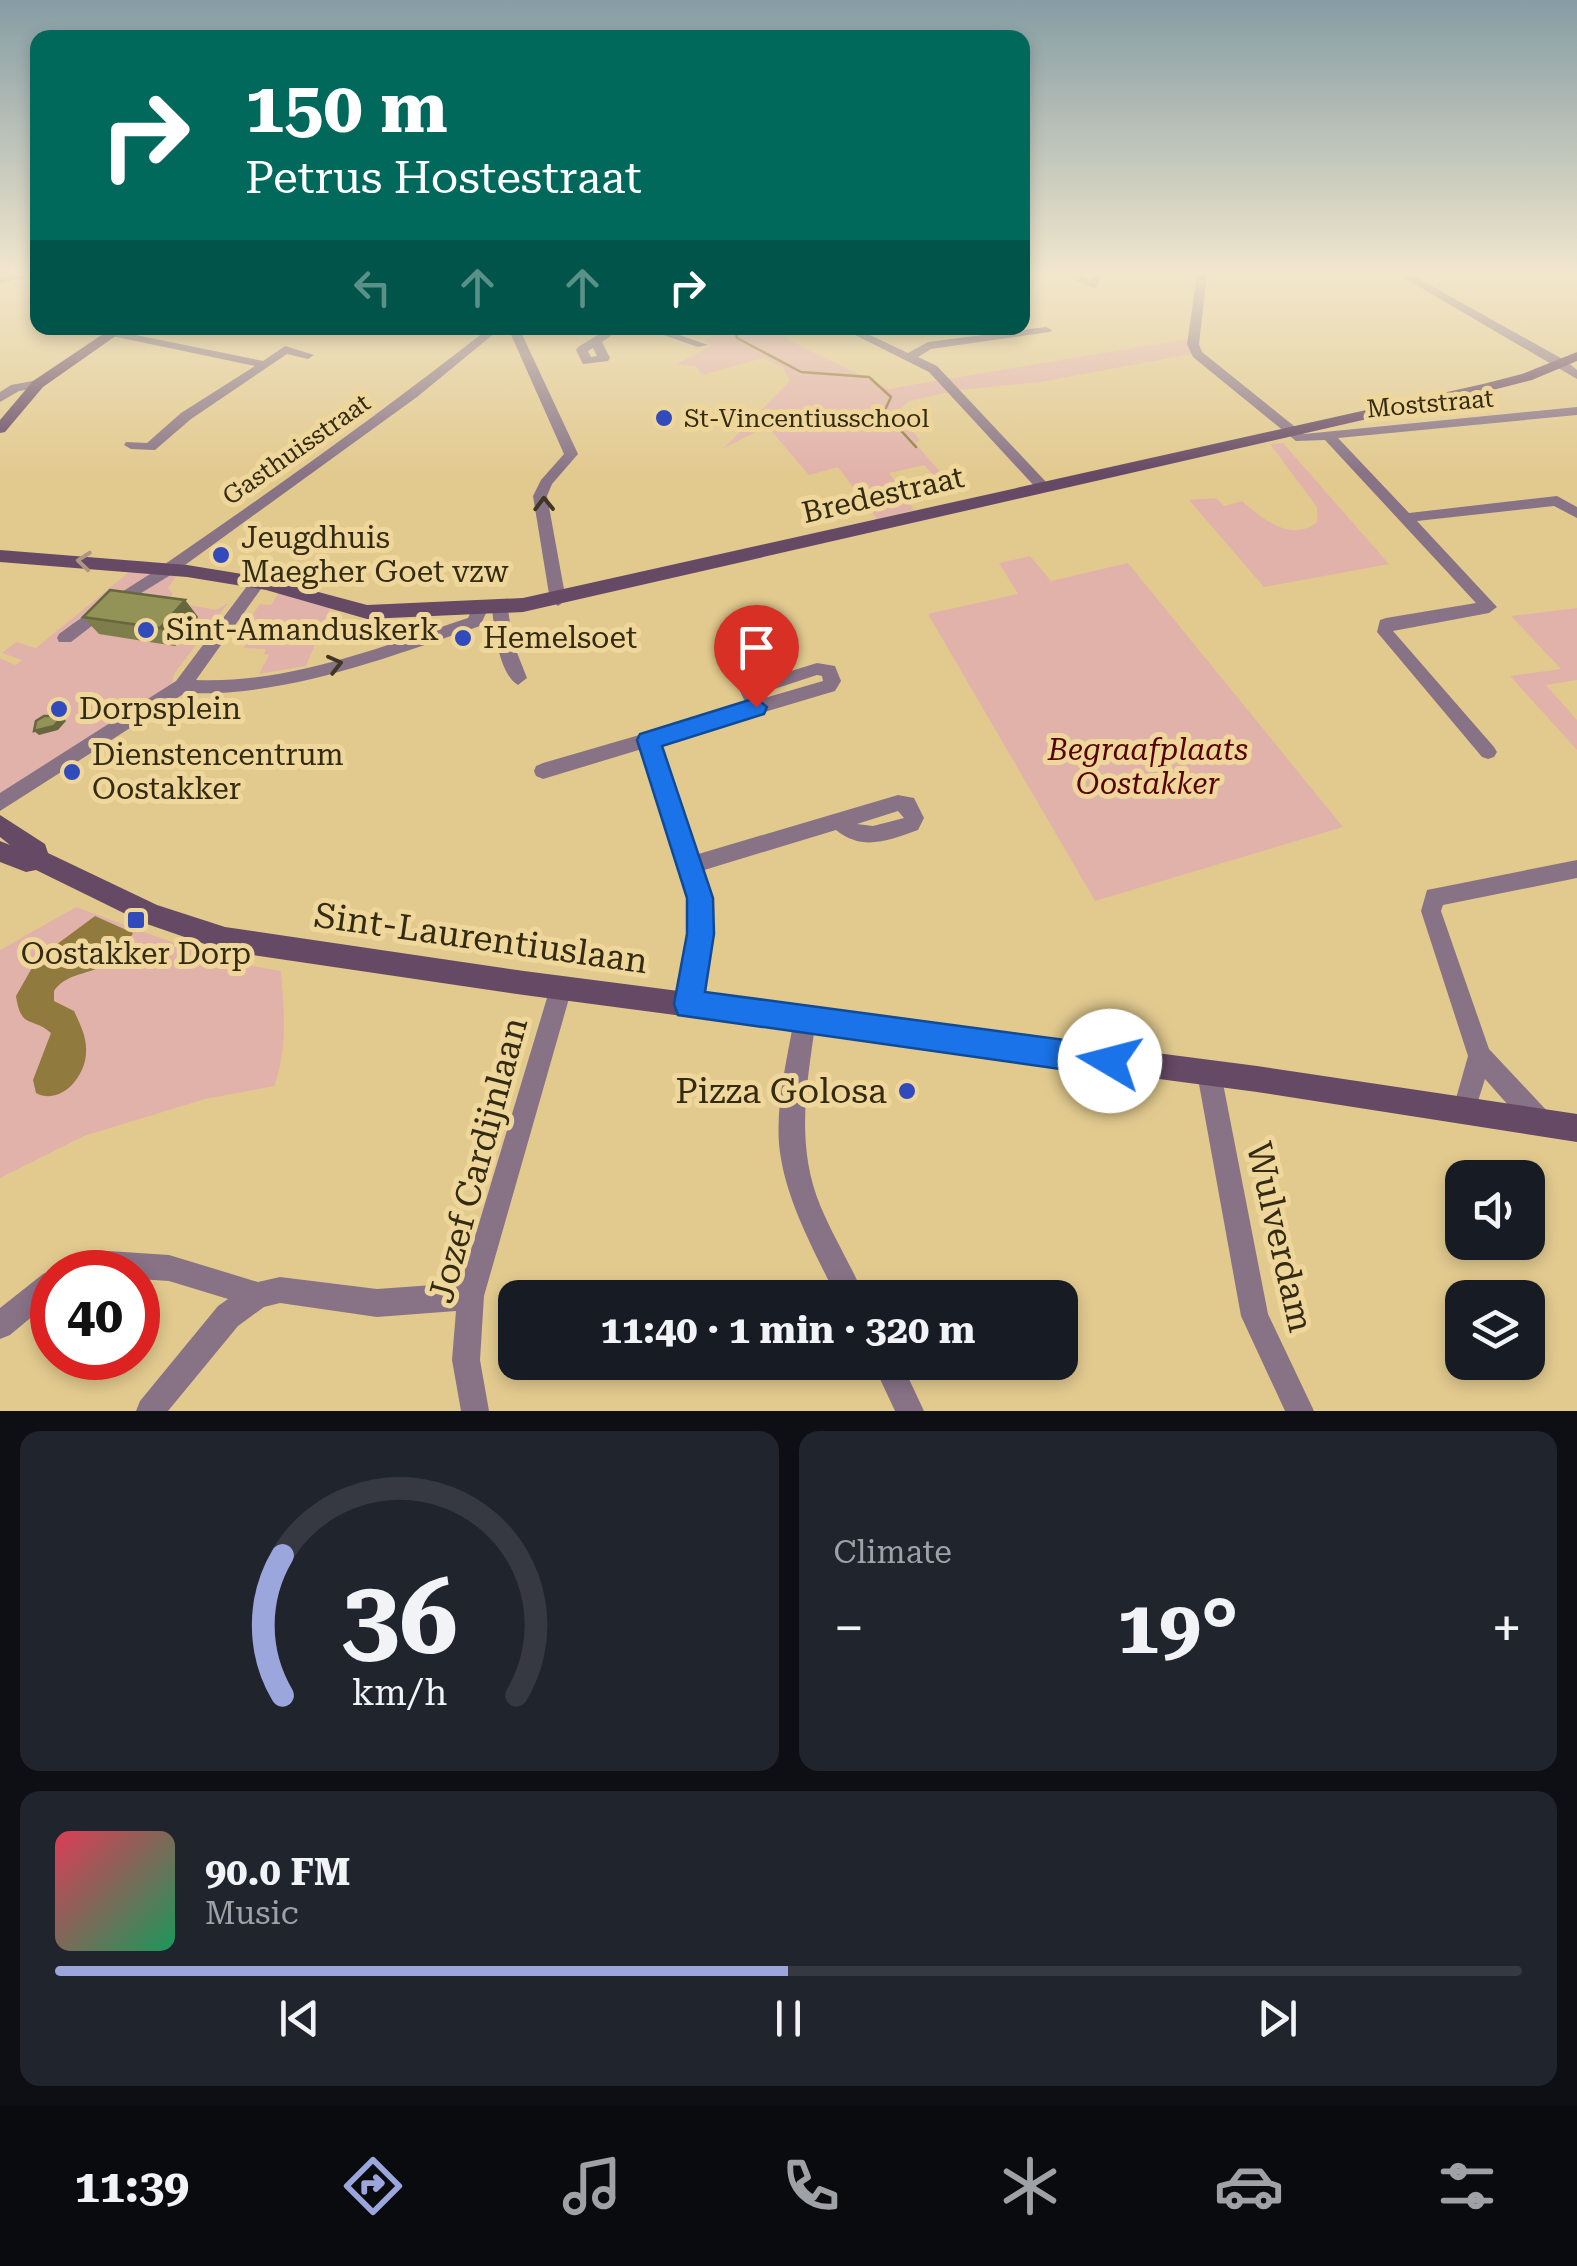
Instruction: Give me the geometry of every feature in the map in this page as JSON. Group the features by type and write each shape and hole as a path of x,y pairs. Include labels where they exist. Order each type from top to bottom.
{"street":[{"path":"0,428 38,384 100,341"},
{"path":"144,341 265,365"},
{"name":"Gasthuisstraat","path":"66,638 104,608 168,570 482,341"},
{"path":"519,341 570,454 540,496 558,600"},
{"path":"689,341 702,345"},
{"path":"876,341 911,356 946,382 1042,486"},
{"path":"911,356 928,346 957,341"},
{"path":"1194,341 1197,354 1289,430"},
{"path":"1520,341 1577,375"},
{"path":"131,445 158,449 186,416 285,350 308,354"},
{"name":"Bredestraat","path":"182,686 208,688 267,680 380,652 474,622 490,609 558,600 1042,486 1485,388 1577,356"},
{"path":"0,398 16,388 38,384"},
{"name":"Moststraat","path":"1289,430 1301,438 1577,412"},
{"path":"1329,436 1489,608 1386,624 1385,632 1488,752"},
{"path":"1407,518 1540,502 1557,502 1577,513"},
{"path":"0,556 258,582 367,612 490,609 518,678"},
{"path":"0,804 182,686 258,582"},
{"path":"543,771 756,707"},
{"path":"648,740 700,898 700,934 688,1004"},
{"path":"690,865 840,821"},
{"name":"Sint-Laurentiuslaan","path":"0,825 38,851 37,858"},
{"name":"Sint-Laurentiuslaan","path":"0,851 26,862 37,858 152,915 225,939 562,988 1210,1073 1577,1128"},
{"path":"1540,1122 1480,1056 1431,911 1434,897 1577,870"},
{"name":"Jozef Cardijnlaan","path":"475,1411 466,1360 471,1296 562,988"},
{"path":"805,1019 794,1107 793,1158 815,1224 843,1280"},
{"path":"1464,1109 1480,1056"},
{"name":"Wulverdam","path":"1210,1073 1255,1316 1300,1411"},
{"path":"160,1267 258,1295"},
{"path":"150,1411 228,1316 258,1295 280,1290 377,1303 471,1296"},
{"path":"0,1326 30,1301"},
{"path":"895,1380 910,1411"}],"green space":[{"path":"790,341 889,389 939,380 950,392 909,401 897,412 920,440 915,443 942,474 934,476 924,465 889,473 914,510 877,519 838,467 809,475 767,426 724,448 790,381 783,368 763,358 702,375 697,367 677,364 712,345 703,342"},
{"path":"1177,341 1188,341 1192,354 1040,382 960,390 947,379"},
{"path":"1283,443 1389,564 1264,587 1189,500 1216,498 1224,506 1242,501 1259,515 1288,529 1307,528 1317,522 1317,507 1270,444"},
{"name":"Begraafplaats Oostakker","path":"1030,556 1051,581 1128,563 1343,827 1095,901 928,614 1018,594 999,563"},
{"path":"129,572 177,575 168,588 173,594 168,601 216,610 228,603 174,674 171,688 0,796 0,658 15,665 22,660 2,653 16,642 36,648"},
{"path":"279,592 331,606 306,666 259,674 269,655 264,654 266,649 244,648 255,626 245,625 260,604 271,605"},
{"path":"1577,608 1577,680 1546,685 1577,720 1577,750 1510,676 1561,669 1511,616"},
{"path":"76,907 223,961 281,971 284,1030 278,1072 274,1086 205,1099 84,1136 0,1178 0,950"}],"shaded area":[{"path":"95,916 133,933 113,959 71,978 54,991 54,1001 74,1011 86,1052 77,1079 63,1092 45,1096 36,1093 33,1080 51,1033 24,1018 16,996 37,959"}],"building":[{"path":"110,590 185,600 160,628 83,617"},
{"path":"44,716 62,716 54,726 34,731 36,721"}],"waterway":[{"path":"742,341 801,372 869,377 891,397 884,412 916,447"}],"place":[{"name":"St-Vincentiusschool","path":"664,418"},
{"name":"Jeugdhuis Maegher Goet vzw","path":"221,555"},
{"name":"Sint-Amanduskerk","path":"146,630"},
{"name":"Hemelsoet","path":"463,638"},
{"name":"Dorpsplein","path":"59,709"},
{"name":"Dienstencentrum Oostakker","path":"72,772"},
{"name":"Oostakker Dorp","path":"136,920"},
{"name":"Pizza Golosa","path":"907,1091"}],"route":[{"path":"756,707 648,740 700,898 700,934 688,1004 1110,1061"}]}
